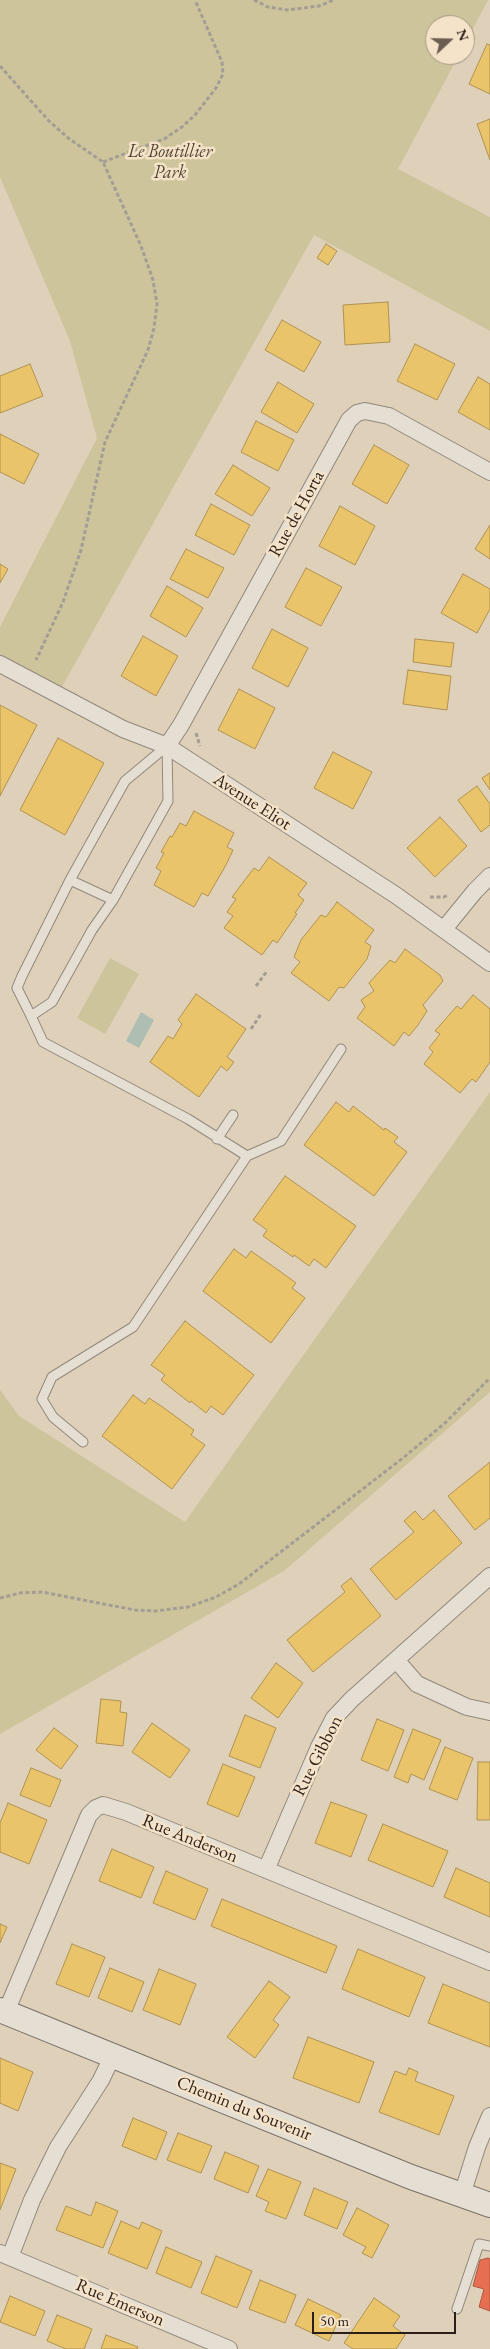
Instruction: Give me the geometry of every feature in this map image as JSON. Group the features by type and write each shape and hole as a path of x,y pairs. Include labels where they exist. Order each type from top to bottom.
{"street":[{"name":"Rue de Horta","path":"167,746 182,725 349,420 357,413 364,411 380,413 490,472"},
{"name":"Avenue Eliot","path":"0,664 123,729 167,746 397,896 490,963"},
{"path":"444,929 490,876"},
{"name":"Rue Gibbon","path":"266,1870 319,1747 334,1718 352,1699 397,1661 490,1576"},
{"path":"397,1661 417,1684 467,1707 490,1712"},
{"name":"Rue Anderson","path":"3,2011 89,1815 96,1808 107,1805 490,1962"},
{"name":"Chemin du Souvenir","path":"3,2011 410,2177 490,2205"},
{"name":"Rue Emerson","path":"112,2056 101,2080 58,2147 5,2255 230,2349"},
{"path":"462,2196 485,2140 490,2116"}],"lane":[{"path":"167,746 125,781 70,880 22,976 18,988 43,1042 188,1119 217,1139 247,1156"},
{"path":"31,1016 52,1002 92,930 113,900 168,801 167,746"},
{"path":"70,880 113,900"},
{"path":"83,1442 52,1417 42,1399 52,1377 133,1327 247,1156 281,1141 341,1049"},
{"path":"217,1139 233,1116"},
{"path":"457,2308 479,2244 490,2246"}],"path":[{"path":"103,162 170,135 195,115 216,88 223,74 222,62 194,0"},
{"path":"254,0 268,7 287,10 319,6 334,0"},
{"path":"0,66 48,120 68,138 103,162 141,246 153,280 157,304 148,350 105,442 85,534 63,602 36,660"},
{"path":"256,986 267,971"},
{"path":"251,1029 261,1014"},
{"path":"0,1598 20,1593 42,1592 134,1610 155,1611 188,1607 216,1597 240,1584 402,1458 445,1423 490,1378"}],"green space":[{"name":"Le Boutillier Park","path":"0,0 488,0 475,25 475,15 425,15 425,65 454,65 398,169 490,217 490,331 314,235 58,694 0,664 0,627 97,438 70,341 0,177"},
{"path":"110,958 139,974 105,1034 77,1018"},
{"path":"490,1092 490,1392 284,1571 0,1734 0,1390 19,1416 185,1522"}],"shaded area":[{"path":"141,1012 154,1020 139,1048 126,1041"}],"building: Logements":[{"path":"487,44 490,45 490,94 469,84"},
{"path":"490,119 490,160 477,124"},
{"path":"326,244 337,251 328,265 317,258"},
{"path":"388,302 390,342 345,345 343,305"},
{"path":"282,320 321,342 304,372 265,350"},
{"path":"415,344 455,364 437,400 397,381"},
{"path":"30,364 43,396 0,413 0,376"},
{"path":"478,377 490,384 490,430 458,412"},
{"path":"278,382 314,404 297,433 261,412"},
{"path":"256,421 294,440 278,471 241,452"},
{"path":"0,434 39,454 24,484 0,472"},
{"path":"374,445 409,465 387,504 352,484"},
{"path":"233,465 270,488 252,516 215,494"},
{"path":"211,504 250,525 234,555 195,535"},
{"path":"340,506 375,526 355,565 319,546"},
{"path":"490,525 490,559 475,549"},
{"path":"186,549 224,568 208,598 170,579"},
{"path":"0,564 8,569 0,583"},
{"path":"306,568 342,587 321,626 285,607"},
{"path":"463,574 490,589 490,609 477,633 441,613"},
{"path":"167,586 203,608 186,637 150,616"},
{"path":"272,629 308,648 288,687 252,668"},
{"path":"143,636 178,656 156,696 121,676"},
{"path":"415,639 454,643 451,667 413,662"},
{"path":"408,670 451,676 447,710 403,704"},
{"path":"239,689 275,708 255,749 218,730"},
{"path":"0,705 37,725 0,796"},
{"path":"58,738 104,763 65,835 20,810"},
{"path":"333,752 372,772 353,809 314,788"},
{"path":"490,773 490,790 482,778"},
{"path":"477,786 490,804 490,825 481,832 458,800"},
{"path":"194,811 234,833 227,847 233,850 226,865 208,896 202,893 194,907 154,885 161,871 156,868 164,853 161,852 180,823 186,826"},
{"path":"440,817 467,846 435,877 407,848"},
{"path":"269,857 307,883 298,895 304,900 295,913 297,914 277,943 273,940 262,955 224,928 233,916 227,912 236,899 232,897 254,868 259,871"},
{"path":"337,902 374,930 365,942 371,946 367,959 344,988 339,987 329,1001 291,973 300,962 294,957 301,940 321,915 326,917"},
{"path":"405,949 440,975 443,981 423,1005 427,1011 418,1025 409,1036 404,1032 394,1046 357,1018 365,1007 361,1000 374,991 369,983 390,960 395,963"},
{"path":"196,994 246,1029 227,1057 234,1062 227,1071 221,1066 199,1097 150,1062 168,1036 173,1039 182,1024 178,1020"},
{"path":"473,995 490,1009 490,1062 476,1082 472,1079 460,1093 424,1064 433,1052 429,1048 440,1034 435,1031 457,1006 461,1009"},
{"path":"336,1102 349,1112 353,1106 384,1130 385,1128 398,1137 394,1142 407,1152 374,1196 304,1145"},
{"path":"285,1176 356,1226 326,1268 314,1259 309,1266 294,1255 293,1257 263,1236 267,1230 253,1220"},
{"path":"234,1249 246,1258 251,1251 296,1283 292,1288 305,1298 271,1343 203,1291"},
{"path":"185,1321 254,1375 223,1415 211,1406 206,1413 191,1401 190,1403 161,1380 165,1375 151,1365"},
{"path":"133,1395 145,1404 149,1398 164,1408 194,1430 191,1435 205,1445 172,1489 102,1436"},
{"path":"490,1462 490,1518 475,1530 448,1496"},
{"path":"434,1510 462,1543 396,1600 370,1569 414,1532 404,1521 415,1511 423,1520"},
{"path":"351,1578 381,1616 313,1672 287,1640 345,1592 341,1586"},
{"path":"276,1663 303,1683 278,1718 251,1698"},
{"path":"101,1699 121,1701 120,1712 127,1713 123,1746 96,1743"},
{"path":"245,1715 276,1728 260,1768 229,1756"},
{"path":"377,1719 404,1730 388,1771 361,1760"},
{"path":"152,1723 190,1750 170,1778 132,1752"},
{"path":"54,1728 78,1746 61,1769 36,1750"},
{"path":"413,1729 441,1740 424,1780 411,1774 408,1783 394,1777"},
{"path":"445,1747 473,1758 457,1800 429,1789"},
{"path":"478,1762 490,1762 490,1820 477,1820"},
{"path":"223,1764 255,1777 238,1817 207,1804"},
{"path":"31,1768 61,1780 50,1807 20,1795"},
{"path":"331,1802 367,1815 351,1857 315,1843"},
{"path":"8,1803 47,1820 29,1864 0,1852 0,1823"},
{"path":"383,1824 448,1851 433,1887 368,1860"},
{"path":"112,1849 154,1867 141,1898 99,1881"},
{"path":"456,1868 490,1883 490,1917 444,1897"},
{"path":"166,1871 208,1889 195,1920 153,1903"},
{"path":"222,1899 337,1946 326,1973 211,1926"},
{"path":"0,1924 7,1927 0,1943"},
{"path":"72,1944 105,1957 89,1997 56,1984"},
{"path":"358,1949 425,1977 409,2017 342,1989"},
{"path":"110,1968 144,1982 132,2012 98,1998"},
{"path":"159,1969 196,1984 180,2025 143,2010"},
{"path":"269,1981 290,1997 273,2020 279,2025 255,2058 227,2037"},
{"path":"443,1984 490,2003 490,2047 428,2023"},
{"path":"308,2037 374,2062 359,2103 293,2078"},
{"path":"0,2058 33,2072 18,2111 0,2103"},
{"path":"409,2068 418,2072 415,2081 454,2096 439,2135 379,2112 395,2071 406,2075"},
{"path":"133,2118 167,2132 156,2160 122,2146"},
{"path":"178,2133 212,2146 201,2173 167,2160"},
{"path":"225,2152 259,2166 248,2193 214,2179"},
{"path":"0,2163 16,2169 0,2210"},
{"path":"268,2169 301,2182 286,2219 265,2211 269,2202 256,2196"},
{"path":"314,2188 348,2202 337,2229 304,2215"},
{"path":"96,2202 118,2211 103,2248 56,2230 66,2206 91,2216"},
{"path":"357,2208 389,2225 372,2258 362,2253 366,2247 343,2235"},
{"path":"121,2221 139,2229 142,2222 162,2231 147,2269 108,2253"},
{"path":"166,2247 202,2262 191,2288 156,2273"},
{"path":"216,2256 252,2271 237,2308 201,2293"},
{"path":"260,2280 296,2295 285,2323 249,2309"},
{"path":"10,2296 45,2311 35,2336 0,2322"},
{"path":"374,2298 400,2316 393,2326 405,2335 396,2349 353,2349 344,2343"},
{"path":"308,2299 341,2315 329,2341 295,2325"},
{"path":"57,2315 92,2329 84,2349 66,2349 47,2341"},
{"path":"106,2335 138,2347 137,2349 101,2349"}],"building: Commerces":[{"path":"490,2259 490,2311 479,2307 484,2289 473,2286 480,2260"}]}
